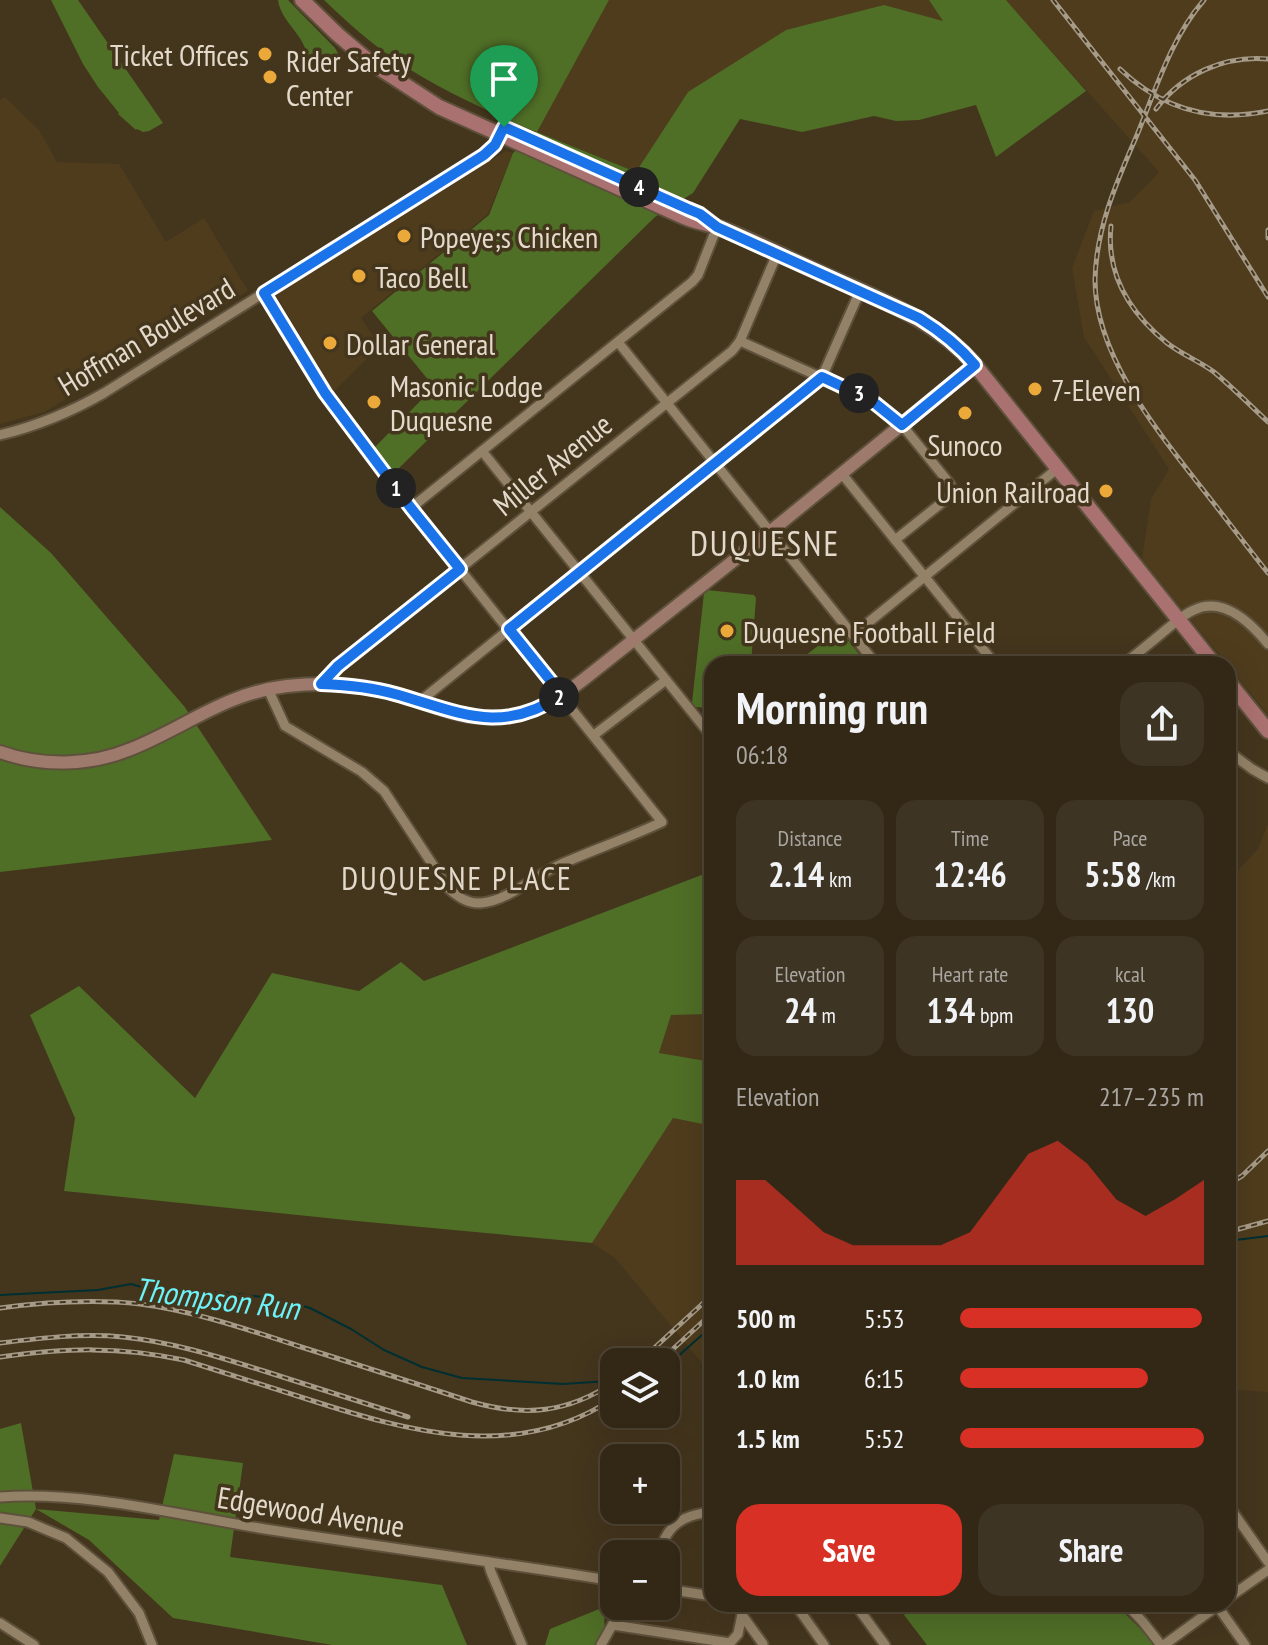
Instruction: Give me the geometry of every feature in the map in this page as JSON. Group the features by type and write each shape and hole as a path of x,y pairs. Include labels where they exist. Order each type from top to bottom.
{"main road":[{"path":"302,0 370,62 439,107 509,134 686,213 700,214 717,227 919,318 936,329 975,365 1208,656"},
{"path":"315,0 352,36 405,76 509,134"},
{"path":"1236,691 1268,731"}],"street":[{"name":"Hoffman Boulevard","path":"0,435 42,423 88,402 484,155 509,134"},
{"path":"411,508 692,282 698,275 717,227"},
{"name":"Miller Avenue","path":"321,684 338,666 732,351 740,341 777,254"},
{"path":"419,702 822,377 860,291"},
{"path":"264,293 320,386 411,508 662,822 557,866 494,899 477,903 460,898 440,877 384,791 362,772 285,726 268,689"},
{"path":"740,341 871,400 902,425 950,484 952,491 949,497 895,540"},
{"path":"618,342 870,656"},
{"path":"0,752 22,759 60,762 109,757 136,747 228,701 268,689 321,684 368,688 460,715 494,718 526,713 562,695 634,640 975,365"},
{"path":"482,451 704,727"},
{"path":"853,635 1058,468"},
{"path":"842,474 988,656"},
{"path":"1134,656 1192,610 1202,607 1224,608 1245,620 1268,644"},
{"path":"594,735 666,680"},
{"path":"1236,757 1268,778"},
{"name":"Edgewood Avenue","path":"0,1497 38,1495 78,1498 600,1579"},
{"path":"665,1538 672,1526 681,1520 704,1513"},
{"path":"1236,1516 1268,1562"},
{"path":"0,1518 28,1522 66,1538 108,1572 139,1613 152,1645"},
{"path":"488,1562 522,1645"},
{"path":"1236,1592 1268,1570"},
{"path":"680,1591 704,1595"},
{"path":"613,1625 730,1643 736,1638 742,1612"},
{"path":"745,1612 763,1644"},
{"path":"801,1612 824,1645"},
{"path":"861,1612 885,1645"},
{"path":"1134,1612 1162,1645 1208,1612"},
{"path":"1223,1612 1245,1645"},
{"path":"601,1645 616,1620"},
{"path":"0,1623 34,1645"}],"shaded area":[{"path":"609,0 929,0 945,21 688,92 637,172 537,132"},
{"path":"1006,0 1268,0 1268,715 1236,675 1236,656 1220,656 1142,559 1151,499 1169,469 1084,337 1072,268 1094,211 1130,202 1159,172"},
{"path":"5,97 39,130 57,162 119,164 166,242 204,218 248,291 44,412 0,424 0,100"},
{"path":"506,151 513,153 488,214 361,318 380,346 333,392 275,293"},
{"path":"1268,824 1268,1392 1236,1390 1236,872 1258,849"},
{"path":"704,1014 704,1061 659,1054 671,1015"},
{"path":"673,1118 704,1124 704,1365 615,1258 592,1243"}],"green space":[{"path":"51,0 78,0 163,123 143,132 136,130 118,114 83,64"},
{"path":"278,0 288,0 335,48 340,67 332,68 307,59 303,43 284,16"},
{"path":"324,0 609,0 537,132 636,172 688,92 786,30 884,5 943,21 929,0 1006,0 1086,91 996,157 976,105 919,120 896,121 874,116 802,132 740,119 693,193 655,217 394,473 374,448 434,387 372,311 489,215 513,153 536,132 413,72 368,40"},
{"path":"0,507 51,553 184,706 272,840 0,872"},
{"name":"Duquesne Football Field","path":"707,590 754,595 756,598 752,656 704,656 704,708 695,707 692,703 704,593"},
{"path":"839,629 861,656 805,656"},
{"path":"704,874 704,1014 671,1015 659,1053 704,1061 704,1124 673,1118 592,1243 64,1191 75,1118 30,1015 79,986 195,1098 272,973 359,991 401,962 424,981"},
{"path":"21,1423 36,1509 0,1566 0,1429"},
{"path":"174,1454 243,1463 230,1557 442,1585 467,1645 332,1645 173,1618 89,1540 36,1509 159,1520"},
{"path":"600,1609 600,1620 604,1620 605,1645 545,1645 550,1629"},
{"path":"908,1612 1123,1612 1155,1643 927,1645 904,1615"}],"waterway":[{"name":"Thompson Run","path":"1236,1240 1268,1236"},
{"name":"Thompson Run","path":"0,1295 98,1290 131,1284 188,1294 222,1292 279,1299 310,1308 384,1350 422,1367 462,1378 563,1384 600,1382"},
{"name":"Thompson Run","path":"680,1355 704,1333"}],"railway":[{"path":"1053,0 1195,180 1268,297"},
{"path":"1204,0 1182,31 1165,64 1109,205 1096,261 1098,307 1105,335 1130,388 1180,461 1268,573"},
{"path":"1156,109 1178,86 1206,69 1236,60 1268,59"},
{"path":"1120,69 1153,94 1188,110 1227,115 1268,111"},
{"path":"1111,226 1110,244 1117,276 1142,319 1167,343 1214,372 1268,422"},
{"path":"1268,230 1268,238"},
{"path":"1236,1179 1268,1151"},
{"path":"1236,1230 1268,1221"},
{"path":"0,1308 87,1301 160,1307 239,1327 472,1402 510,1410 563,1406 600,1390"},
{"path":"654,1348 704,1302"},
{"path":"674,1348 704,1320"},
{"path":"0,1343 92,1336 160,1342 408,1417"},
{"path":"0,1357 92,1350 160,1355 384,1422 462,1435 501,1436 539,1430 577,1418 600,1406"}],"place":[{"name":"Ticket Offices","path":"265,54"},
{"name":"Rider Safety Center","path":"270,77"},
{"name":"Popeye;s Chicken","path":"404,236"},
{"name":"Taco Bell","path":"359,276"},
{"name":"Dollar General","path":"330,343"},
{"name":"7-Eleven","path":"1035,389"},
{"name":"Masonic Lodge Duquesne","path":"374,402"},
{"name":"Sunoco","path":"965,413"},
{"name":"Union Railroad","path":"1106,491"},
{"name":"Duquesne Football Field","path":"727,631"}],"district":[{"name":"DUQUESNE","path":"765,543"},
{"name":"DUQUESNE PLACE","path":"457,878"}],"route":[{"path":"504,127 700,214 717,227 919,318 947,337 975,365 902,425 871,400 822,377 509,629 562,695 526,713 484,718 460,715 382,691 321,684 338,666 460,569 325,393 264,293 490,151 504,127"}]}
